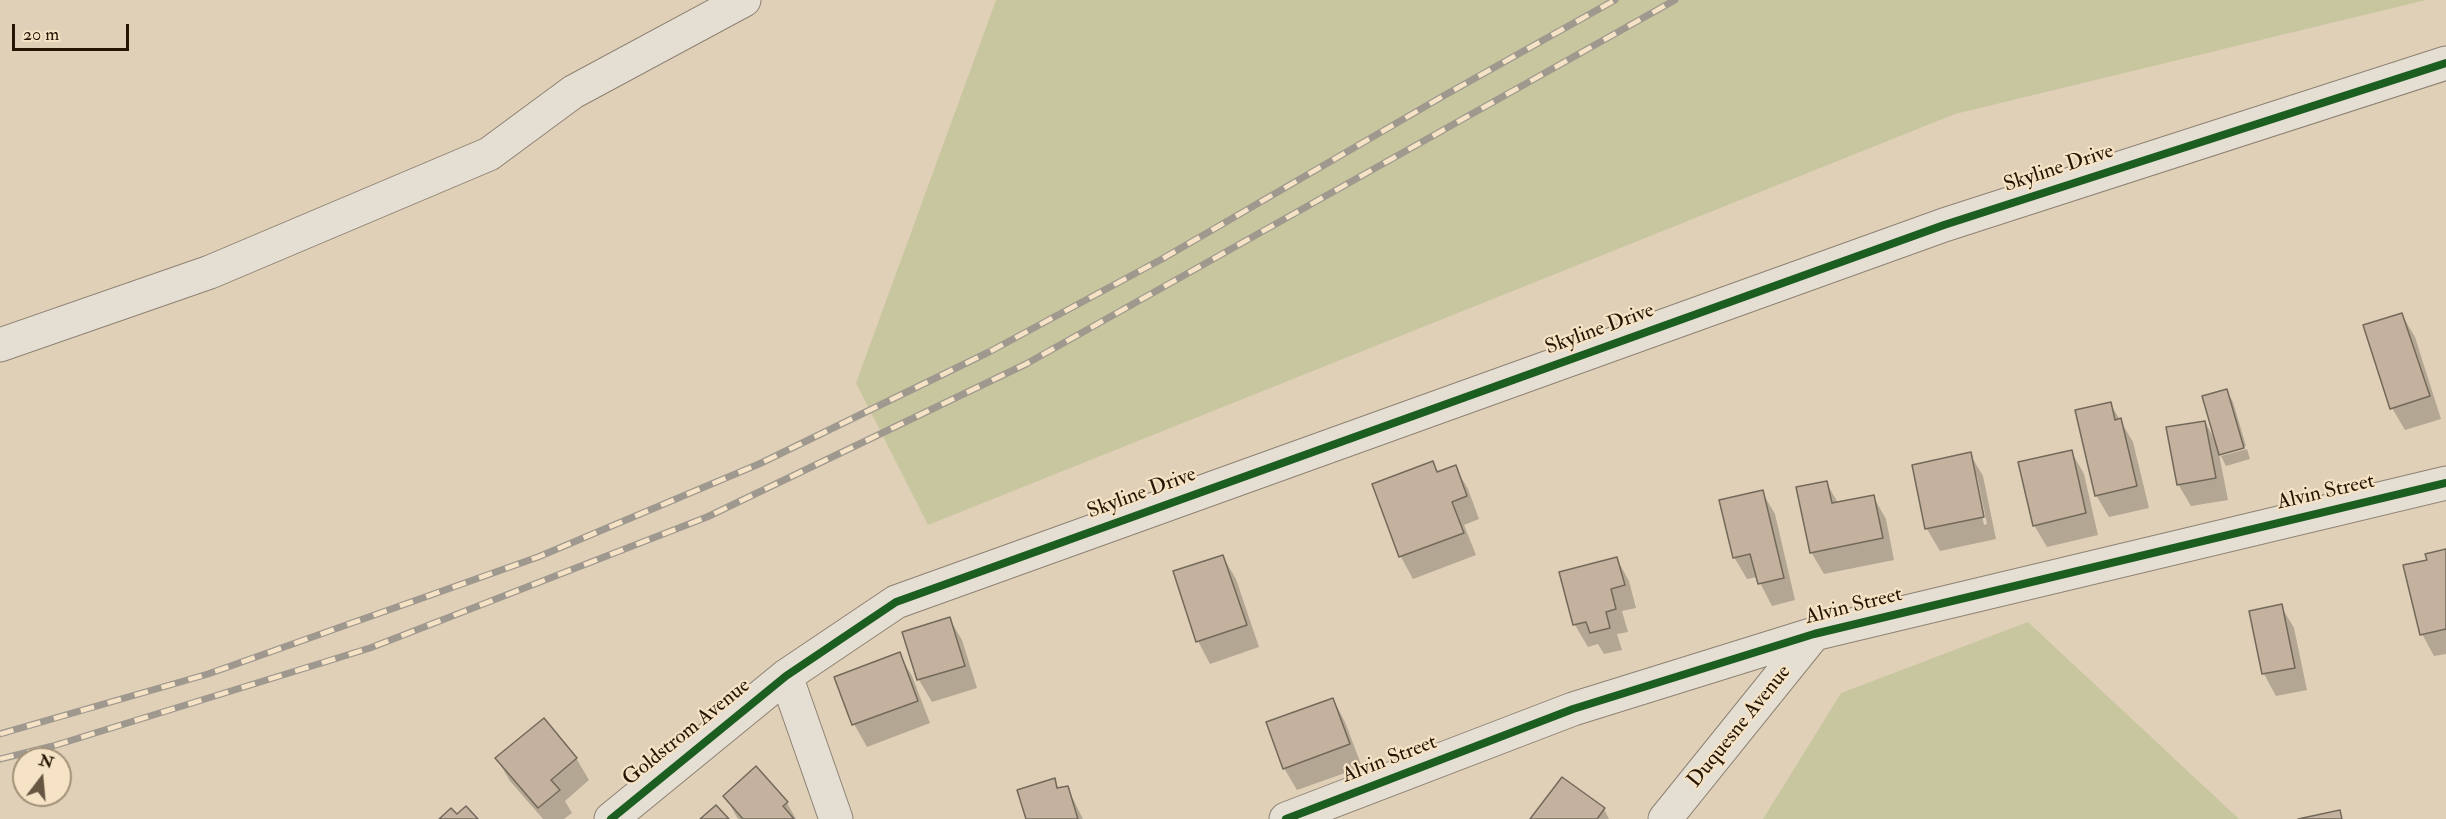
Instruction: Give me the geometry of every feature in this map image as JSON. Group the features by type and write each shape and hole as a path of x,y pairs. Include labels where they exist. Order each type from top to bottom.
{"street":[{"path":"0,345 210,272 489,154 573,92 744,0"},
{"name":"Skyline Drive","path":"786,675 896,602 1944,225 2446,63"},
{"name":"Alvin Street","path":"1286,819 1573,709 1814,634 2446,483"},
{"name":"Duquesne Avenue","path":"1665,819 1814,634"},
{"path":"786,675 836,819"},
{"name":"Goldstrom Avenue","path":"611,819 786,675"}],"shaded area":[{"path":"996,0 2426,0 1955,114 928,525 856,383"},
{"path":"2028,622 2239,819 1763,819 1841,693"}],"building":[{"path":"2402,313 2430,396 2390,409 2363,325"},
{"path":"2227,389 2244,448 2219,455 2202,396"},
{"path":"2111,402 2115,420 2121,418 2137,486 2095,496 2075,410"},
{"path":"2205,421 2216,478 2177,485 2166,427"},
{"path":"2072,450 2086,513 2033,526 2018,462"},
{"path":"1971,452 1984,517 1925,529 1912,465"},
{"path":"1433,461 1437,472 1456,465 1467,496 1452,502 1464,533 1399,557 1372,484"},
{"path":"1827,481 1832,503 1874,495 1883,538 1810,553 1796,487"},
{"path":"1763,490 1784,578 1758,584 1750,554 1733,558 1719,500"},
{"path":"2446,549 2446,629 2420,635 2403,565 2427,560 2425,554"},
{"path":"1223,555 1247,625 1196,642 1173,571"},
{"path":"1617,557 1625,585 1611,589 1616,609 1606,612 1610,628 1590,633 1586,622 1573,625 1559,572"},
{"path":"2282,604 2295,668 2262,674 2249,611"},
{"path":"950,617 965,666 917,680 902,632"},
{"path":"900,652 918,701 852,725 834,677"},
{"path":"1333,698 1350,744 1283,769 1266,722"},
{"path":"544,718 577,758 551,780 560,790 538,808 495,758"},
{"path":"756,766 788,802 783,806 794,819 743,819 723,796"},
{"path":"1562,777 1605,808 1597,819 1530,819"},
{"path":"1055,778 1057,788 1068,786 1078,819 1026,819 1017,790"},
{"path":"716,805 729,819 700,819"},
{"path":"466,806 478,819 439,819 451,808 457,814"},
{"path":"2340,810 2342,819 2298,819"}],"railway":[{"path":"0,734 208,674 538,557 759,464 989,352 1162,259 1445,95 1615,0"},
{"path":"0,759 53,746 370,648 707,517 1026,364 1675,0"}],"cycle path":[{"path":"611,819 786,676 896,602 1944,225 2446,63"},
{"path":"1286,819 1573,709 1814,634 2446,483"}]}
